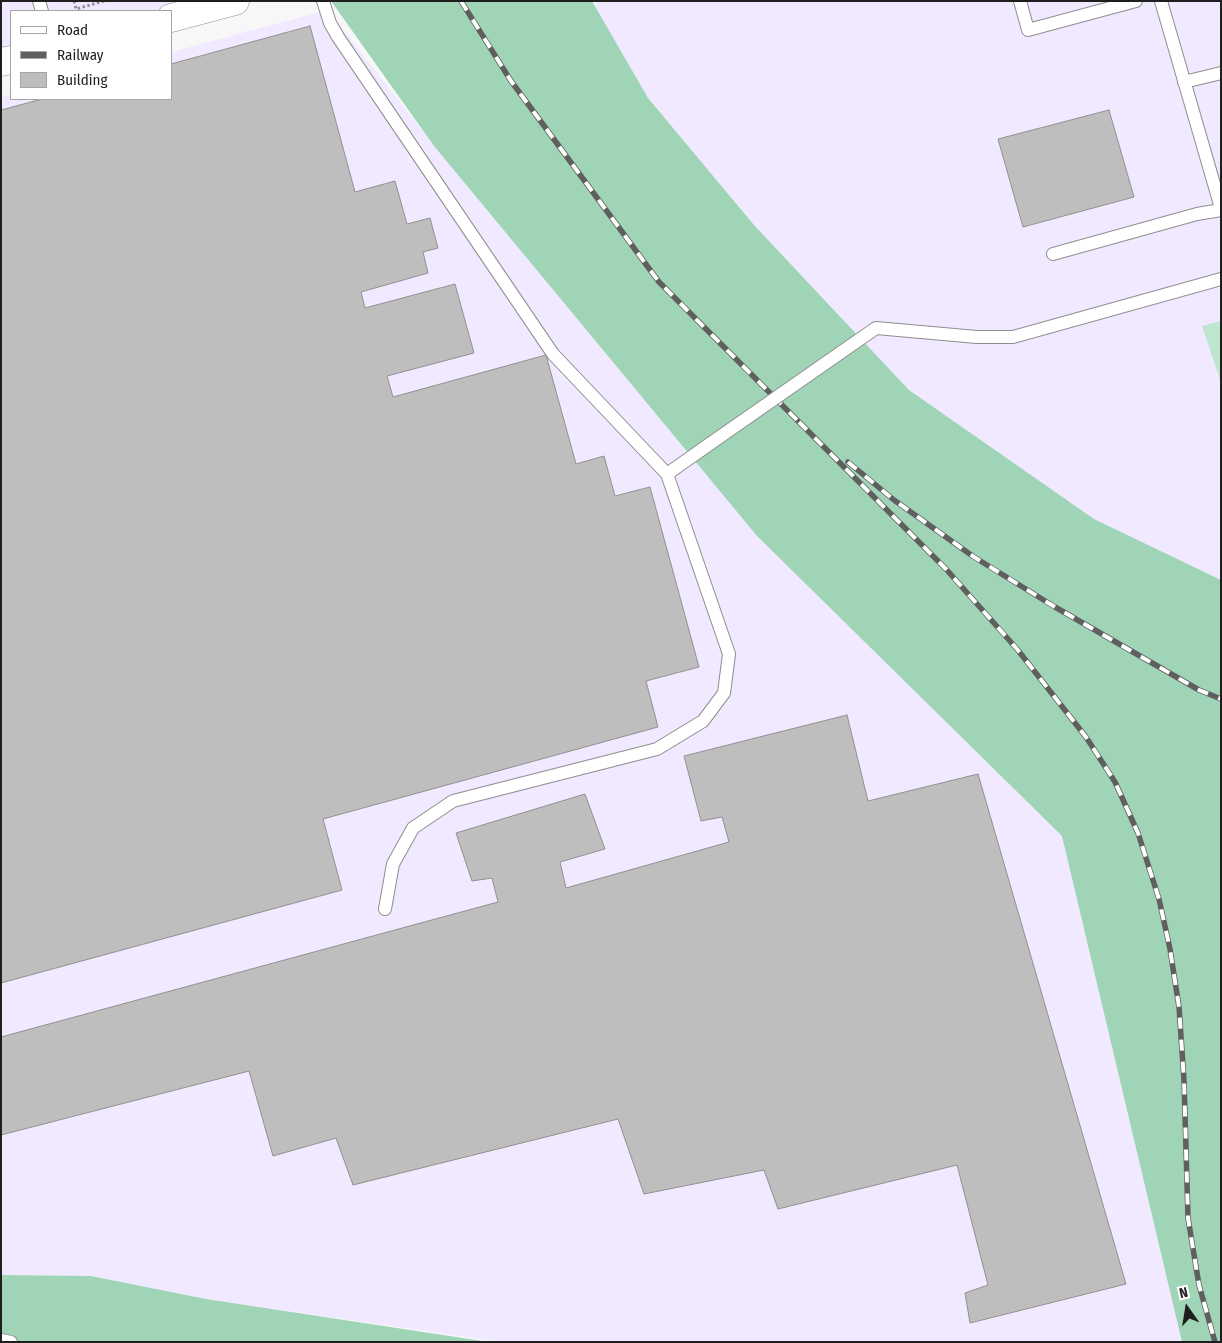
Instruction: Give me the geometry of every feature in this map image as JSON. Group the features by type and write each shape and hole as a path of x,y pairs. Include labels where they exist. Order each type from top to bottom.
{"main road":[{"path":"172,17 190,6 234,1"}],"lane":[{"path":"323,1 330,23 338,37 553,354 667,474 729,654 724,693 703,721 657,749 453,801 413,828 394,864 385,909"},
{"path":"1020,1 1028,30 1136,1"},
{"path":"1053,254 1221,209 1161,1"},
{"path":"1184,82 1221,73"},
{"path":"667,474 876,328 977,337 1013,337 1221,279"},
{"path":"1,1340 11,1342"}],"path":[{"path":"74,1 76,9 104,1"}],"shaded area":[{"path":"1,1 235,1 172,11 10,10 10,60 1,62"},
{"path":"597,1 1221,1 1221,580 1094,519 909,390 754,225 648,98 595,7"},
{"path":"328,10 434,146 757,536 1062,836 1182,1342 501,1342 206,1299 91,1276 1,1275 1,97 10,94 10,100 172,100 172,52"}],"green space":[{"path":"331,1 592,1 648,98 754,225 909,390 1094,519 1221,580 1221,1342 1182,1342 1062,836 757,536 434,146"},
{"path":"1221,321 1221,382 1202,326"},
{"path":"1,1275 91,1276 206,1299 489,1342 1,1342"}],"building":[{"path":"310,26 355,192 395,181 407,224 430,218 438,248 423,252 428,273 361,292 365,308 455,284 474,353 387,376 393,397 546,355 576,464 604,456 615,496 650,487 699,667 646,681 658,727 323,819 342,890 1,983 1,110 38,100 172,100 172,64"},
{"path":"1109,110 1134,197 1023,227 998,139"},
{"path":"847,715 868,801 978,774 1126,1284 970,1323 965,1293 988,1285 957,1165 778,1209 764,1170 644,1194 618,1119 353,1185 336,1138 273,1156 249,1071 1,1135 1,1037 498,902 492,878 472,881 456,833 585,794 605,849 560,862 566,888 729,842 722,817 701,821 684,756"}],"railway":[{"path":"461,1 511,81 659,282 803,426"},
{"path":"799,422 946,569 1017,649 1086,737 1115,782 1138,833 1159,899 1170,949 1179,1007 1184,1080 1188,1218 1199,1285 1215,1342"},
{"path":"848,462 894,500 974,557 1055,607 1199,690 1221,699"}]}
